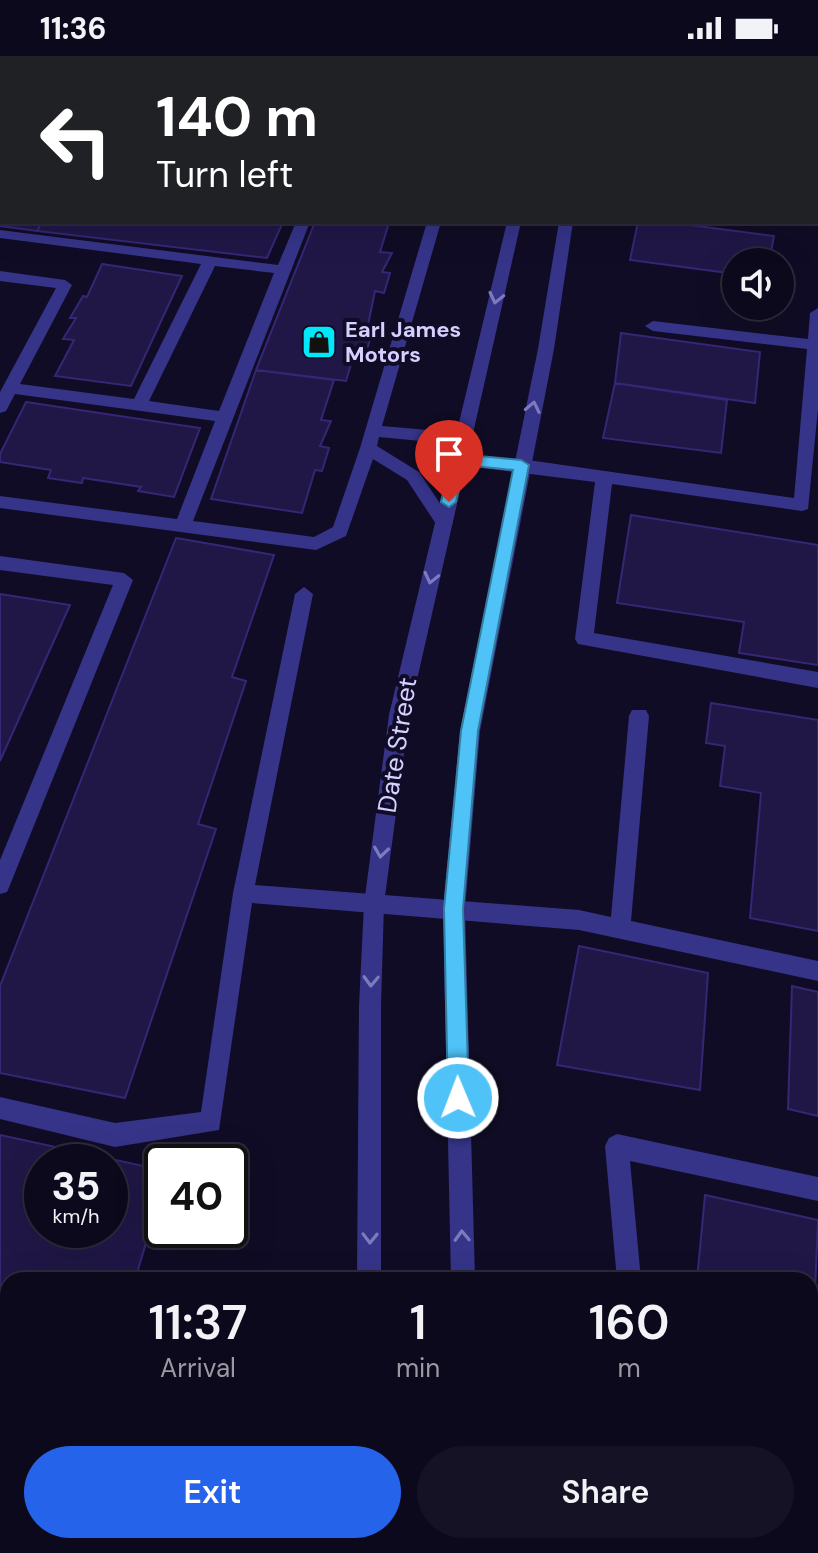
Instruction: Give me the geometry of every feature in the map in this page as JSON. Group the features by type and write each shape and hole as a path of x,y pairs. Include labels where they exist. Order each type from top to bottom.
{"street":[{"path":"183,526 302,224"},
{"path":"0,502 316,544 340,531 371,439 433,224"},
{"name":"Date Street","path":"369,1272 370,1006 374,904 399,715 514,224"},
{"path":"463,1272 454,909 470,731 546,349 566,224"},
{"path":"0,234 283,270"},
{"path":"139,406 210,261"},
{"path":"0,276 65,285 0,407"},
{"path":"459,459 810,506 818,313"},
{"path":"653,326 817,345"},
{"path":"10,388 225,417"},
{"path":"371,439 463,439"},
{"path":"371,439 413,476 444,523"},
{"path":"604,477 584,639 818,680"},
{"path":"0,563 124,580 0,885"},
{"path":"0,1108 115,1135 211,1122 243,893 304,594"},
{"path":"620,930 639,716"},
{"path":"243,893 579,920 818,971"},
{"path":"628,1272 617,1146 818,1189"}],"building":[{"path":"0,224 41,224 37,231"},
{"path":"41,224 282,224 267,258 37,231"},
{"path":"314,224 389,224 380,252 392,253 382,272 390,273 384,293 375,291 368,325 374,324 368,347 357,344 346,381 256,370"},
{"path":"638,224 682,224 774,236 772,248 722,248 722,272 630,260"},
{"path":"102,264 182,276 131,386 55,376 74,340 63,339 76,318 70,318 83,296 87,297"},
{"path":"621,333 760,352 755,403 615,383"},
{"path":"256,370 334,380 321,420 331,421 320,446 329,448 322,471 315,470 302,513 211,499"},
{"path":"615,383 727,400 721,453 603,438"},
{"path":"26,402 200,428 174,497 138,491 141,487 83,478 82,483 48,478 51,470 0,462 0,454"},
{"path":"631,515 818,545 818,665 739,653 744,622 617,603"},
{"path":"176,538 274,555 232,677 246,681 198,824 216,829 125,1098 0,1073 0,986"},
{"path":"0,594 70,605 0,761"},
{"path":"711,703 818,720 818,931 750,918 761,793 720,786 725,746 706,743"},
{"path":"579,946 708,973 700,1090 557,1065"},
{"path":"792,986 818,992 818,1116 788,1109"},
{"path":"0,1135 42,1144 24,1144 24,1248 128,1248 128,1163 144,1166 144,1248 137,1272 0,1272"},
{"path":"705,1195 818,1220 816,1272 698,1272"}],"place":[{"name":"Earl James Motors","path":"319,342"}],"route":[{"path":"449,502 459,459 521,465 470,731 454,909 458,1098"}]}
